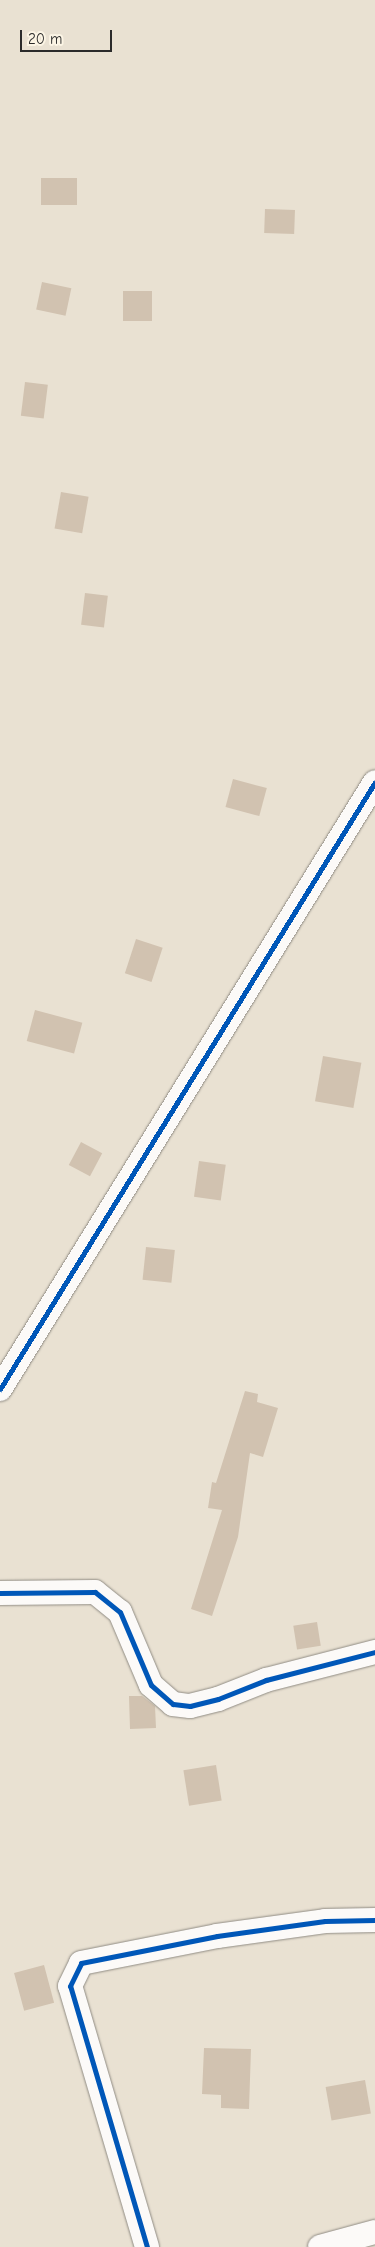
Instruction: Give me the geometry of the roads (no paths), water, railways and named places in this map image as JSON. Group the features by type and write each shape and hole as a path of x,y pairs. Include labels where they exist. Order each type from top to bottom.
{"street":[{"path":"0,1389 375,782"},
{"path":"0,1593 95,1592 120,1612 151,1685 173,1704 190,1706 218,1699 266,1680 375,1652"},
{"path":"147,2247 70,1986 82,1963 217,1936 325,1921 375,1920"},
{"path":"320,2247 375,2232"}]}
